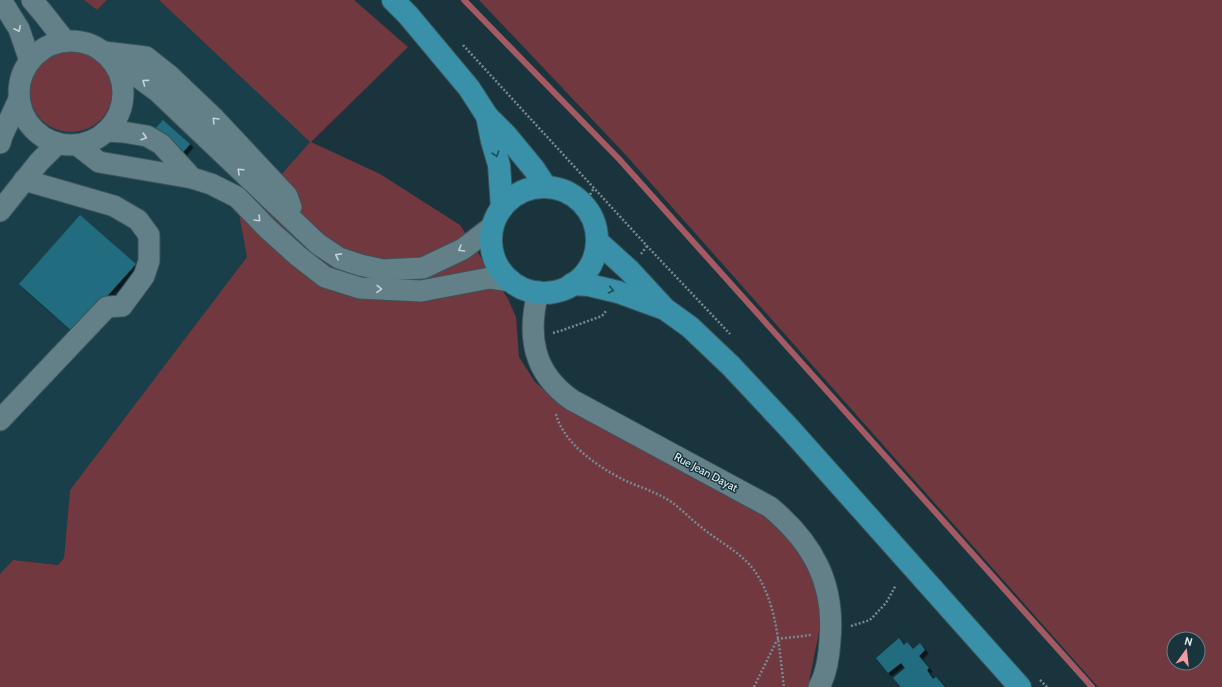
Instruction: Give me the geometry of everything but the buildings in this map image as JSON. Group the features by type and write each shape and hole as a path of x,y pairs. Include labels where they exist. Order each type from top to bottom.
{"main road":[{"path":"393,0 408,15 468,88 486,116 506,135 534,169 546,187"},
{"path":"486,116 499,165 497,217 491,240 495,260 502,272 521,288 538,292 557,291 572,284 583,275 591,263 596,249 597,234 592,218 589,196 546,187 532,188 512,197 497,217"},
{"path":"597,241 629,270 665,309 696,333 731,366 785,423 1020,687"},
{"path":"572,284 618,292 665,309"}],"street":[{"path":"2,0 19,30 30,61"},
{"path":"32,0 65,41"},
{"path":"0,143 19,99 21,79 30,61 45,47 65,41 85,43 104,52 157,91 318,244 338,258 360,265 384,270 423,268 463,249 497,217"},
{"path":"19,99 25,119 39,134 57,144 78,145 97,139 112,126 122,107 123,87 117,67 104,52"},
{"path":"106,131 146,136 161,144 192,178"},
{"path":"0,211 39,162 57,144"},
{"path":"78,145 99,162 192,178 211,184 237,198 298,256 325,276 353,286 360,288 421,290 490,278 511,281"},
{"path":"0,420 106,307 122,306 144,276 149,261 149,235 138,220 114,206 24,180"},
{"name":"Rue Jean Dayat","path":"538,292 534,318 534,342 536,355 541,368 560,392 572,400 770,507 788,522 802,538 819,567 828,596 831,622 830,644 825,671 819,687"}],"path":[{"path":"461,44 589,196 647,246"},
{"path":"560,392 556,415 563,431 579,451 608,471 664,497 684,512 701,528 732,548 748,562 758,575 767,593 773,612 784,687"},
{"path":"754,687 777,639"}],"shaded area":[{"path":"0,0 84,0 97,10 107,0 159,0 310,142 280,176 239,214 247,257 70,490 64,558 58,565 13,560 0,574"},
{"path":"84,0 107,0 97,10"},
{"path":"159,0 354,0 408,47 311,142 380,174 460,225 508,299 516,317 519,357 535,382 563,406 753,506 791,539 814,579 821,622 808,687 0,687 0,574 13,560 58,565 64,558 70,490 247,257 239,214 280,176 310,142"},
{"path":"479,0 1222,0 1222,687 1098,687 624,153"},
{"path":"71,48 87,51 101,60 110,74 113,90 110,106 101,120 87,129 71,132 55,129 41,120 32,106 29,90 32,74 41,60 55,51"}],"waterway":[{"path":"464,0 619,159 1092,687"}]}
